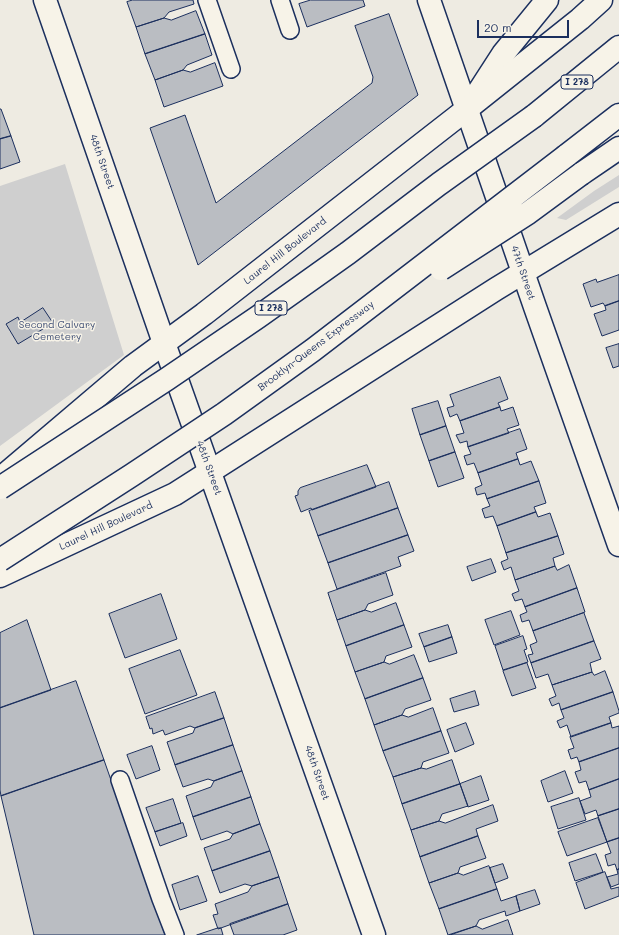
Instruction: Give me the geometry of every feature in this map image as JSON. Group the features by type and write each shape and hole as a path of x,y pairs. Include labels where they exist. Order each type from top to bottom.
{"main road":[{"name":"48th Street","path":"45,0 164,343 374,935"},
{"name":"47th Street","path":"429,0 619,545"},
{"name":"Laurel Hill Boulevard","path":"0,480 132,366 164,343 467,109 503,54 547,0"},
{"path":"467,109 580,19 600,0"},
{"name":"I 278","path":"0,488 167,379 348,253 439,184 534,116 619,47"},
{"name":"Brooklyn-Queens Expressway","path":"0,560 224,414 313,350 619,115"},
{"path":"313,350 528,213 580,174 619,148"},
{"path":"210,472 496,290 619,214"},
{"name":"Laurel Hill Boulevard","path":"0,576 175,494 210,472"}],"lane":[{"path":"207,0 231,69"},
{"path":"280,0 290,30"},
{"path":"120,780 175,935"}],"green space":[{"name":"Second Calvary Cemetery","path":"65,164 124,355 0,446 0,186"},
{"path":"619,175 619,187 566,220 557,218 594,191"}],"building":[{"path":"133,0 193,0 194,4 169,12 164,18 136,27 127,2"},
{"path":"311,0 363,0 365,6 307,27 299,4"},
{"path":"196,11 205,34 145,54 136,27 164,18 171,20"},
{"path":"389,14 418,95 198,265 150,128 185,115 216,203 372,83 373,77 355,26"},
{"path":"205,34 212,55 187,65 183,70 155,80 145,54"},
{"path":"215,63 223,86 164,107 155,80 183,70 190,72"},
{"path":"0,109 11,136 0,139"},
{"path":"11,136 20,162 0,169 0,139"},
{"path":"619,275 619,301 605,306 603,303 591,307 583,284 596,279 597,282"},
{"path":"619,301 619,330 602,336 594,314 606,310 605,306"},
{"path":"43,308 53,323 18,344 6,324 18,317 20,322"},
{"path":"619,344 619,366 613,368 606,348"},
{"path":"500,377 508,399 498,403 500,407 460,421 457,414 450,417 447,408 454,406 450,395"},
{"path":"438,401 446,426 420,435 412,409"},
{"path":"500,407 501,411 513,407 519,425 507,429 509,433 468,447 467,441 460,443 456,435 464,433 460,421"},
{"path":"446,426 455,452 429,461 420,435"},
{"path":"520,429 527,449 516,453 518,459 478,473 474,463 467,465 464,456 471,454 468,447"},
{"path":"455,452 464,478 438,487 429,461"},
{"path":"518,459 520,465 531,461 539,481 487,499 485,493 477,495 475,488 482,485 478,473"},
{"path":"367,465 376,487 312,510 311,508 301,512 295,496 298,495 300,488"},
{"path":"539,481 546,503 534,507 536,512 497,526 493,516 485,518 482,509 490,506 487,499"},
{"path":"389,482 398,508 318,536 309,511"},
{"path":"398,508 408,535 328,563 318,536"},
{"path":"536,512 538,517 550,513 558,536 506,553 497,526"},
{"path":"408,535 414,551 398,557 401,566 337,589 328,563"},
{"path":"558,536 564,554 553,558 555,566 515,580 511,567 504,570 501,562 508,559 506,553"},
{"path":"491,559 496,572 472,581 467,567"},
{"path":"569,565 577,588 525,607 522,599 515,601 512,594 519,591 515,580 555,566 557,570"},
{"path":"386,573 393,595 368,604 365,610 337,620 328,593"},
{"path":"577,588 585,612 533,631 529,620 522,622 520,615 527,612 525,607"},
{"path":"161,594 177,639 125,658 109,614"},
{"path":"396,603 404,625 346,646 337,620 365,610 371,612"},
{"path":"511,611 520,635 494,645 485,620"},
{"path":"584,613 594,641 531,663 528,655 533,654 530,645 537,642 533,631"},
{"path":"27,620 51,690 0,708 0,633"},
{"path":"404,625 412,647 386,656 384,662 355,672 346,646"},
{"path":"448,625 452,637 424,647 419,634"},
{"path":"523,636 527,649 524,650 528,662 503,670 495,646"},
{"path":"452,637 457,653 429,662 424,647"},
{"path":"594,641 601,659 590,663 592,672 552,685 548,674 536,678 531,663"},
{"path":"180,650 197,695 145,714 129,669"},
{"path":"414,655 423,678 365,699 355,672 384,662 389,664"},
{"path":"527,663 536,688 512,696 503,671"},
{"path":"605,671 613,692 561,710 559,703 552,706 549,699 556,696 552,685 592,672 594,675"},
{"path":"423,678 431,700 405,709 402,715 374,725 365,699"},
{"path":"76,681 104,760 1,796 0,708"},
{"path":"475,691 479,705 454,712 450,699"},
{"path":"215,692 224,718 195,728 190,726 165,735 163,730 153,734 152,728 150,729 146,717"},
{"path":"613,692 619,713 609,717 611,723 571,737 567,725 560,728 557,721 564,718 561,710"},
{"path":"433,708 441,731 383,751 374,725 402,715 408,717"},
{"path":"224,718 233,745 175,765 167,742 193,733 195,728"},
{"path":"466,723 474,744 455,752 447,730"},
{"path":"611,723 612,728 619,726 619,748 579,762 577,757 571,759 568,750 574,748 570,737"},
{"path":"441,731 449,753 423,762 421,768 393,777 383,751"},
{"path":"233,745 242,771 214,781 208,779 183,787 175,765"},
{"path":"152,746 160,770 136,779 127,755"},
{"path":"619,748 619,779 589,790 586,781 579,783 575,772 581,770 579,762"},
{"path":"104,760 165,935 34,935 1,796"},
{"path":"452,760 460,784 402,804 393,777 421,768 426,769"},
{"path":"242,771 251,797 193,817 186,796 211,787 214,781"},
{"path":"565,771 573,793 548,802 541,781"},
{"path":"481,776 489,800 468,807 460,784"},
{"path":"619,779 619,809 598,816 596,810 585,814 580,801 591,797 589,790"},
{"path":"460,784 468,806 442,814 439,821 411,830 402,804"},
{"path":"251,797 260,824 233,834 227,831 201,840 193,817"},
{"path":"579,798 586,820 558,829 551,807"},
{"path":"173,799 181,823 155,832 146,808"},
{"path":"493,805 498,821 476,829 478,836 420,857 411,830 439,821 445,823"},
{"path":"619,809 619,838 607,842 598,816"},
{"path":"598,818 607,842 567,856 558,832"},
{"path":"183,823 187,836 160,846 155,832"},
{"path":"260,824 270,851 212,871 204,848 230,839 233,834"},
{"path":"478,836 486,858 460,867 458,873 429,883 420,857"},
{"path":"619,838 619,869 617,870 615,864 608,866 605,855 611,853 607,842"},
{"path":"270,851 279,877 252,886 245,884 220,893 212,871"},
{"path":"596,854 603,872 575,881 569,863"},
{"path":"503,864 508,878 495,883 490,868"},
{"path":"489,866 497,889 439,909 429,883 458,873 463,875"},
{"path":"619,869 619,884 611,887 607,877 618,874 617,870"},
{"path":"605,872 611,889 619,887 619,896 585,909 576,883"},
{"path":"198,876 207,901 180,910 172,885"},
{"path":"279,877 288,904 218,929 213,915 218,914 215,904 248,892 252,886"},
{"path":"497,889 501,901 516,896 520,911 506,916 505,911 479,920 476,926 448,935 439,909"},
{"path":"535,890 540,904 520,911 516,896"},
{"path":"288,904 297,930 283,935 234,935 230,924"},
{"path":"508,920 513,935 450,935 476,926 482,929"},
{"path":"221,928 223,935 197,935"}]}
